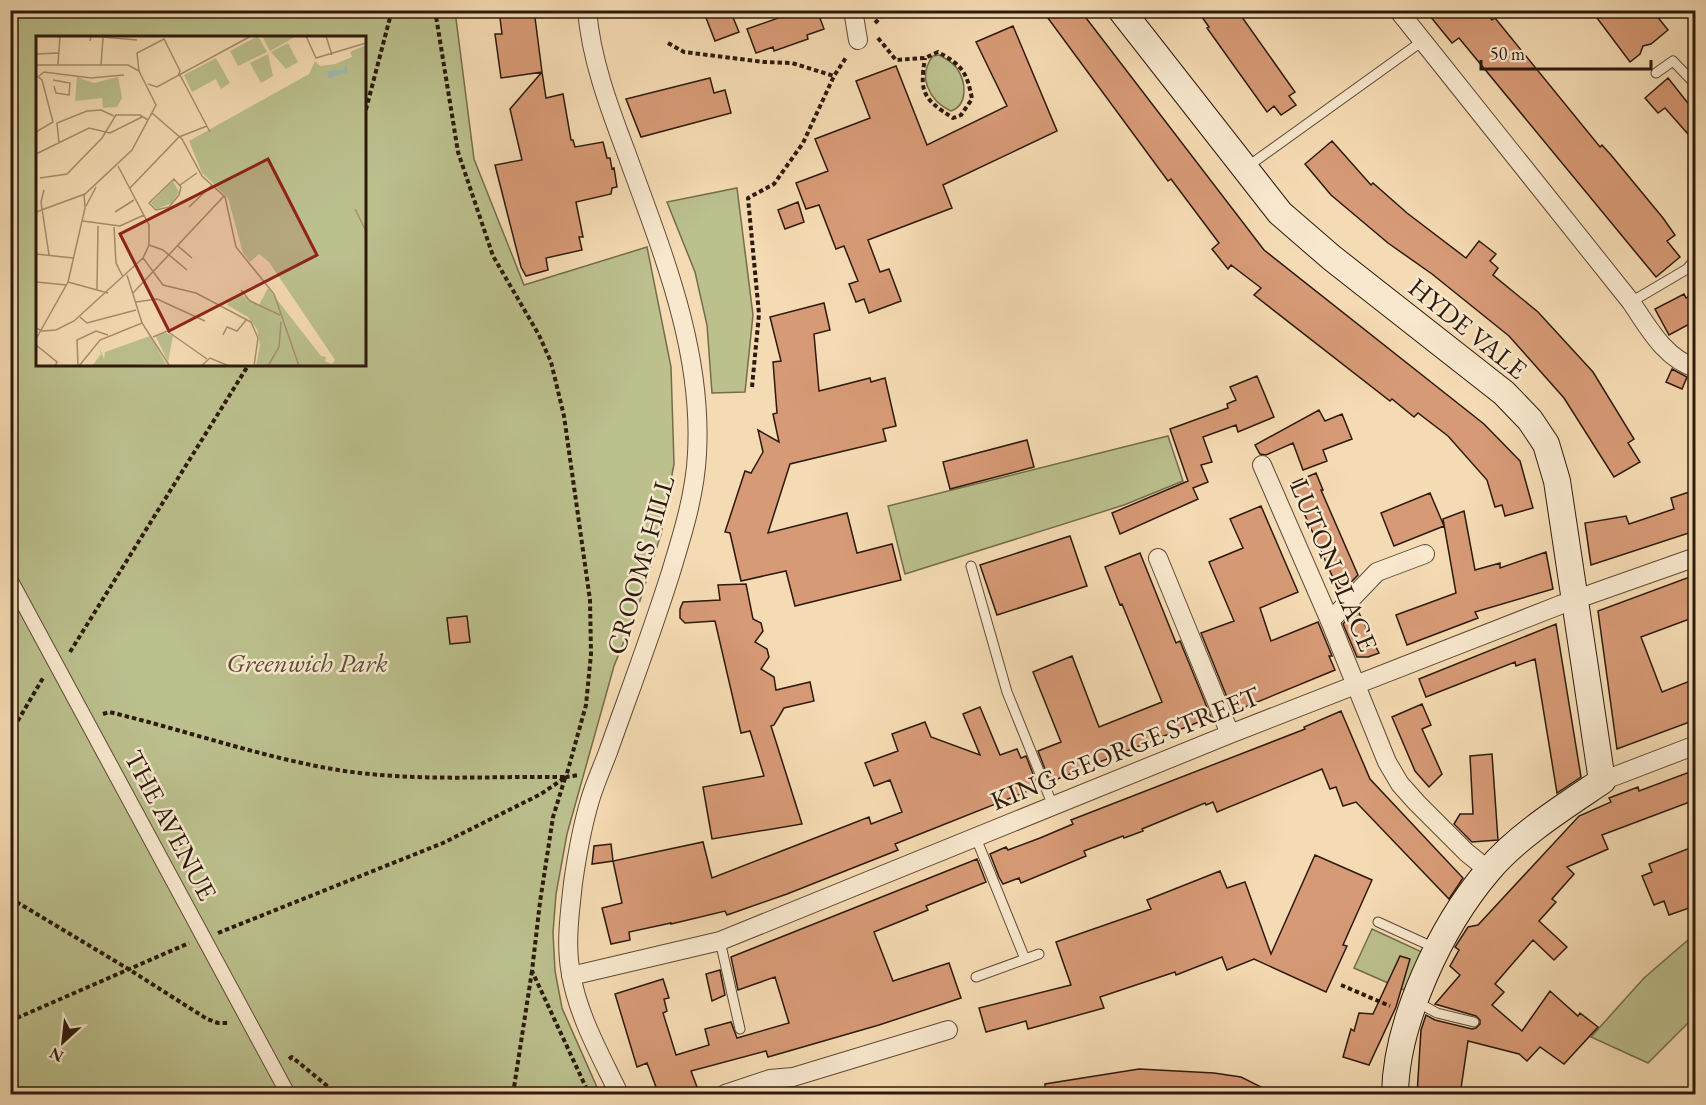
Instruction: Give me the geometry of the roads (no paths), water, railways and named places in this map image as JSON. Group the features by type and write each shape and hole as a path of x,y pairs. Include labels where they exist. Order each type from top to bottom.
{"main road":[{"name":"HYDE VALE","path":"1120,10 1280,213 1302,234 1495,386 1530,420 1546,444 1557,481 1602,781"},
{"path":"1395,1095 1398,1053 1406,1005 1457,913 1488,870 1545,820 1602,781"}],"street":[{"name":"CROOMS HILL","path":"587,10 589,27 609,105 672,280 684,322 696,408 698,452 694,482 680,542 653,628 590,799 577,860 570,912 571,976 584,1016 619,1095"},
{"path":"853,10 864,34"},
{"path":"1398,10 1421,42 1631,302 1663,347 1686,365 1695,368"},
{"name":"LUTON PLACE","path":"1262,465 1330,621 1387,762 1400,784 1466,852 1488,870"},
{"path":"1330,621 1377,572 1425,554"},
{"name":"KING GEORGE STREET","path":"571,976 720,941 1230,734 1575,600 1695,557"},
{"path":"1158,558 1230,734"},
{"name":"THE AVENUE","path":"10,579 288,1095"},
{"path":"1602,781 1695,745"},
{"path":"725,1095 770,1079 794,1077 948,1030"}],"lane":[{"path":"1245,169 1421,42"},
{"path":"1656,73 1672,61 1695,85"},
{"path":"1631,302 1687,268 1695,258"},
{"path":"971,566 1007,692 1053,806"},
{"path":"976,838 1025,959"},
{"path":"1378,922 1437,948"},
{"path":"720,941 740,1029"},
{"path":"976,977 1039,954"},
{"path":"1406,1005 1474,1022"}],"park label":[{"name":"Greenwich Park","path":"307,662"}]}
